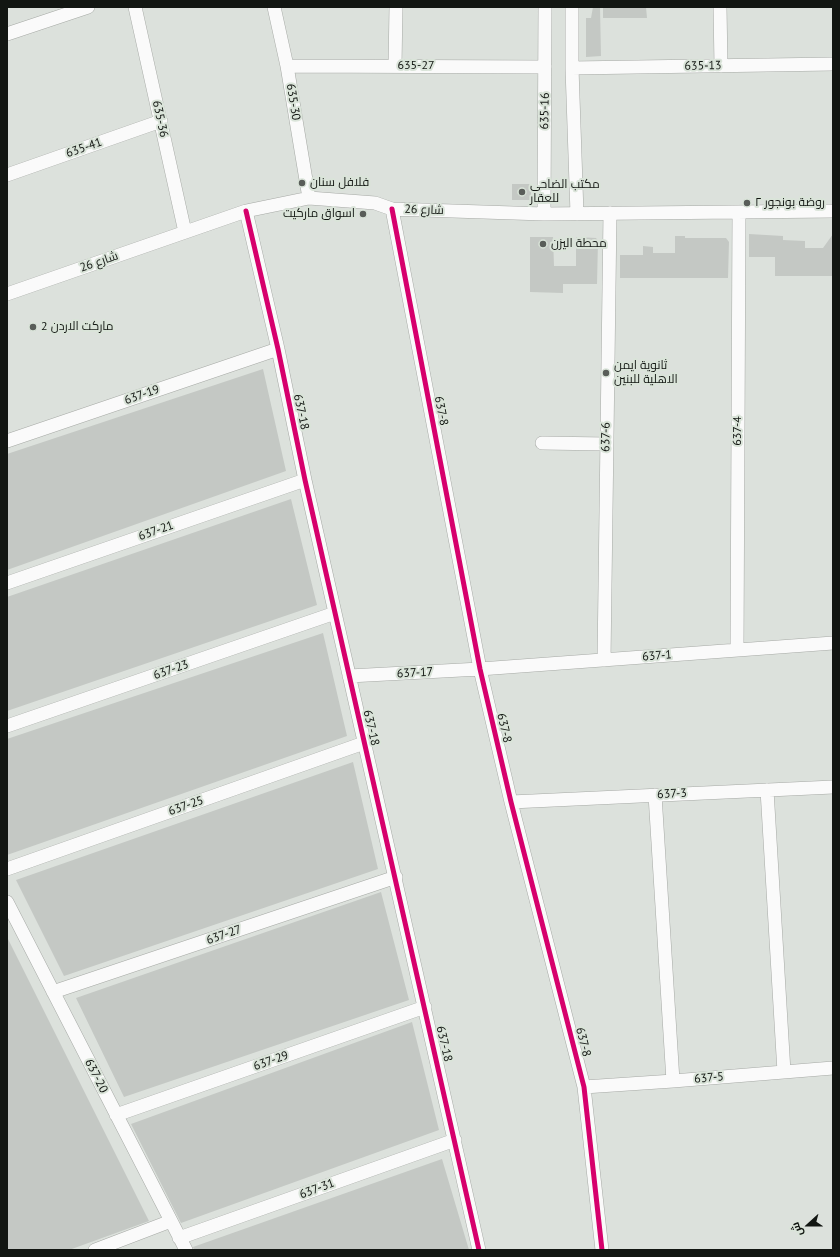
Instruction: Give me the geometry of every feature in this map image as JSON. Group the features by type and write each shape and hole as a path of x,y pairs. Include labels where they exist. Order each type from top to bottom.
{"street":[{"path":"7,34 88,7"},
{"name":"635-36","path":"135,7 185,232"},
{"name":"635-30","path":"274,7 287,66 309,198"},
{"path":"395,66 396,7"},
{"name":"635-16","path":"544,214 545,7"},
{"path":"572,7 572,68 577,214"},
{"path":"720,7 721,66"},
{"name":"635-13","path":"572,68 833,64"},
{"name":"635-27","path":"287,66 545,67"},
{"name":"635-41","path":"7,175 161,121"},
{"name":"شارع 26","path":"7,294 246,211 309,198 375,203 392,209 544,214 833,210"},
{"name":"637-8","path":"392,209 480,669 511,802 584,1087 602,1250"},
{"name":"637-18","path":"246,211 278,349 305,480 364,743 396,877 479,1250"},
{"name":"637-4","path":"737,650 739,212"},
{"name":"637-6","path":"604,660 610,213"},
{"name":"637-19","path":"7,441 278,349"},
{"path":"542,443 606,444"},
{"name":"637-21","path":"7,583 305,480"},
{"name":"637-23","path":"7,726 335,613"},
{"name":"637-1","path":"480,669 833,643"},
{"name":"637-17","path":"349,676 480,669"},
{"name":"637-25","path":"7,869 364,743"},
{"name":"637-3","path":"511,802 833,787"},
{"path":"767,790 784,1072"},
{"path":"655,795 673,1081"},
{"name":"637-27","path":"53,992 396,877"},
{"name":"637-20","path":"7,902 186,1250"},
{"name":"637-29","path":"116,1115 425,1007"},
{"name":"637-5","path":"584,1087 833,1068"},
{"name":"637-31","path":"179,1238 455,1140"},
{"path":"95,1250 171,1221"}],"building":[{"path":"593,7 600,7 601,56 586,57 586,18 591,18"},
{"path":"603,7 646,7 647,18 603,18"},
{"path":"512,184 531,184 531,200 512,200"},
{"path":"749,234 783,236 783,240 805,241 805,248 823,248 833,234 833,276 775,276 775,257 749,257"},
{"path":"675,236 685,236 685,238 726,238 729,242 728,278 620,278 620,255 643,255 643,246 653,247 653,253 675,253"},
{"path":"530,237 553,237 554,266 576,266 576,237 596,238 598,241 597,284 563,284 563,293 530,292"},
{"path":"263,369 286,471 7,570 7,454"},
{"path":"291,499 317,605 7,711 7,597"},
{"path":"323,633 347,736 7,855 7,739"},
{"path":"353,762 378,869 64,976 16,880"},
{"path":"381,892 409,1000 124,1097 76,998"},
{"path":"7,937 149,1221 69,1250 7,1250"},
{"path":"412,1022 439,1130 181,1223 131,1124"},
{"path":"442,1159 469,1250 194,1250 193,1247"}],"cycle path":[{"path":"392,209 480,669 511,802 584,1087 602,1250"},
{"path":"246,211 278,349 305,480 479,1250"}],"place":[{"name":"فلافل سنان","path":"302,183"},
{"name":"مكتب الضاحي للعقار","path":"522,192"},
{"name":"روضة بونجور ٢","path":"747,203"},
{"name":"اسواق ماركيت","path":"363,214"},
{"name":"محطة اليزن","path":"543,244"},
{"name":"ماركت الاردن 2","path":"33,327"},
{"name":"ثانوية ايمن الاهلية للبنين","path":"606,373"}]}
